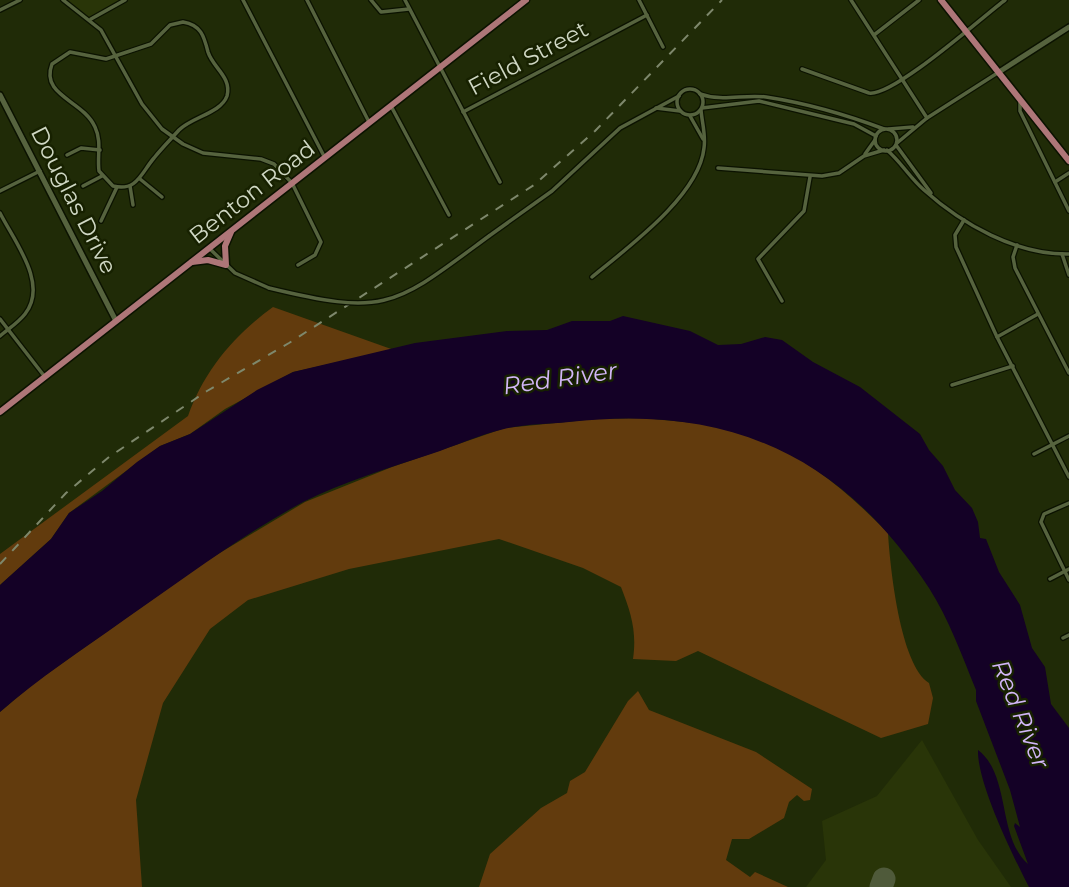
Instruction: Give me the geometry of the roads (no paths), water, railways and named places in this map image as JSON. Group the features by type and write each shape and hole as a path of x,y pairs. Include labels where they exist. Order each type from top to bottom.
{"main road":[{"name":"Benton Road","path":"0,411 526,0"},
{"path":"941,0 1069,161"},
{"path":"190,263 208,260 226,265 225,246 232,230"}],"street":[{"path":"0,10 20,0"},
{"path":"63,0 91,19 116,55 146,110 173,137 212,155 268,160 292,183 321,242 315,255 298,265"},
{"path":"91,19 125,0"},
{"path":"243,0 325,158"},
{"path":"307,0 369,122"},
{"path":"371,0 381,12 409,9"},
{"path":"405,0 499,182"},
{"path":"639,0 663,47"},
{"path":"851,0 927,118"},
{"path":"874,35 919,0"},
{"path":"802,69 873,94 880,94 903,80 1005,0"},
{"name":"Field Street","path":"463,112 647,15"},
{"path":"177,23 193,24 202,33 211,59 226,79 227,95 218,108 193,118 173,137 140,179 130,186 117,187 102,176 98,164 99,137 90,118 79,105 54,89 50,69 58,56 70,51 99,60 151,44 177,23"},
{"path":"718,168 810,177 839,173 864,156 896,144 927,118 1069,27"},
{"path":"209,248 245,279 270,288 342,304 385,301 422,286 552,191 620,128 689,89 718,98 744,96 779,99 895,132 896,144 932,195"},
{"path":"592,277 657,223 675,203 702,156 705,141 700,93"},
{"name":"Douglas Drive","path":"0,94 116,321"},
{"path":"679,96 681,111"},
{"path":"1021,100 1021,113 1069,211"},
{"path":"689,115 702,109 759,101 855,124 876,137"},
{"path":"391,106 449,215"},
{"path":"654,109 681,111 689,115 705,141"},
{"path":"864,156 876,137 886,129 915,127"},
{"path":"876,137 876,144 964,220 985,232 1018,244 1069,254"},
{"path":"67,155 81,148 100,150"},
{"path":"0,191 40,171"},
{"path":"1055,182 1069,173"},
{"path":"83,186 102,176"},
{"path":"782,301 758,259 804,211 810,177"},
{"path":"140,179 162,197"},
{"path":"130,186 133,205"},
{"path":"101,221 117,187"},
{"path":"0,213 33,284 29,308 0,336"},
{"path":"964,220 956,232 955,243 998,337 1069,477"},
{"path":"1018,244 1014,264 1069,373"},
{"path":"1062,254 1069,275"},
{"path":"998,337 1038,314"},
{"path":"0,319 45,377"},
{"path":"951,385 995,374 1013,366"},
{"path":"1034,454 1069,436"},
{"path":"1069,503 1041,517 1067,570 1069,580"},
{"path":"1050,579 1067,570"},
{"path":"1063,638 1069,635"}],"water":[{"name":"Red River","path":"623,316 690,331 718,345 741,344 765,337 782,340 813,362 860,387 920,434 943,466 955,490 972,508 978,522 980,538 986,539 999,572 1020,605 1032,648 1045,667 1051,704 1069,728 1069,887 1029,887 1022,874 983,781 978,750 995,775 1012,838 1018,852 1028,864 1014,826 1015,823 1020,827 1010,790 976,701 976,690 943,612 895,542 858,503 818,472 775,448 729,431 680,422 626,418 512,427 476,437 334,488 280,515 212,558 61,664 0,712 0,585 51,539 69,513 160,446 190,434 257,390 293,372 415,343 507,331 547,330 572,321 610,321"}],"railway":[{"path":"0,564 66,493 109,457 207,391 289,343 534,185 595,131 722,0"}]}
